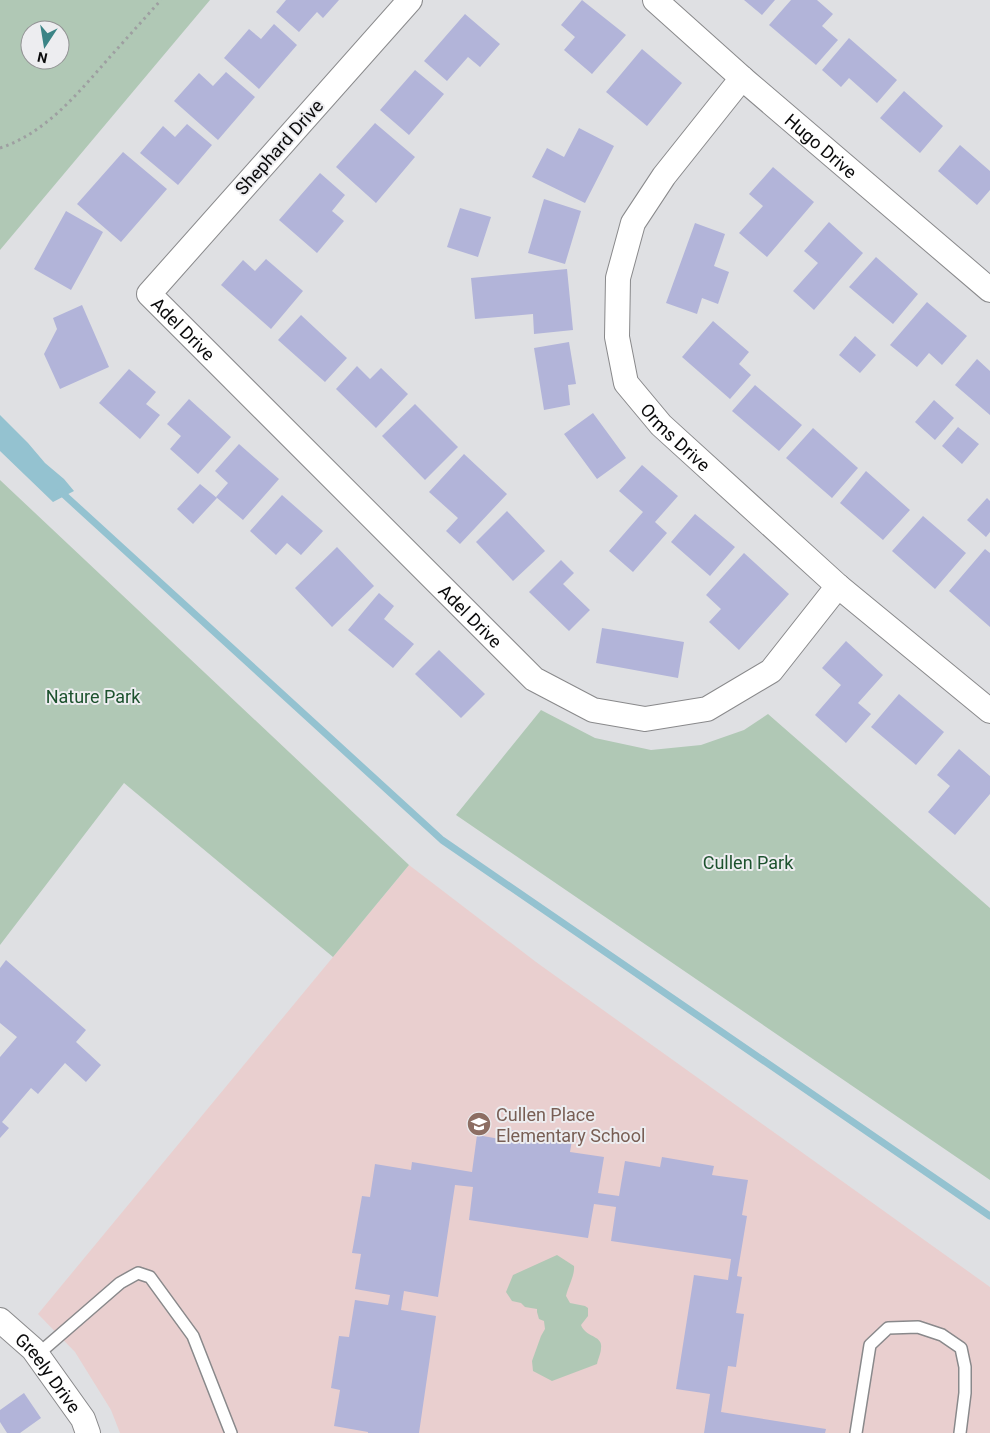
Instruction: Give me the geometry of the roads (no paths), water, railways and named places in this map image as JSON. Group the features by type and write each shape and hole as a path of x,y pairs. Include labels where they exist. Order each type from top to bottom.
{"street":[{"name":"Shephard Drive","path":"149,294 410,0"},
{"name":"Hugo Drive","path":"655,0 742,78 990,290"},
{"name":"Orms Drive","path":"742,78 664,176 633,223 618,278 617,337 626,382 661,425 838,586 990,711"},
{"name":"Adel Drive","path":"149,294 534,679 593,710 645,719 706,709 770,671 838,586"},
{"name":"Greely Drive","path":"0,1320 33,1349 84,1418 88,1433"}],"lane":[{"path":"37,1355 120,1283 138,1273 150,1277 193,1336 231,1433"},
{"path":"856,1433 870,1345 888,1328 918,1327 942,1335 961,1348 965,1367 965,1393 960,1433"}],"water":[{"path":"0,415 74,491 53,502 0,451"}],"waterway":[{"path":"60,491 442,840 990,1216"}],"place":[{"name":"Cullen Place Elementary School","path":"479,1124"}],"park label":[{"name":"Nature Park","path":"93,696"},
{"name":"Cullen Park","path":"748,862"}]}
